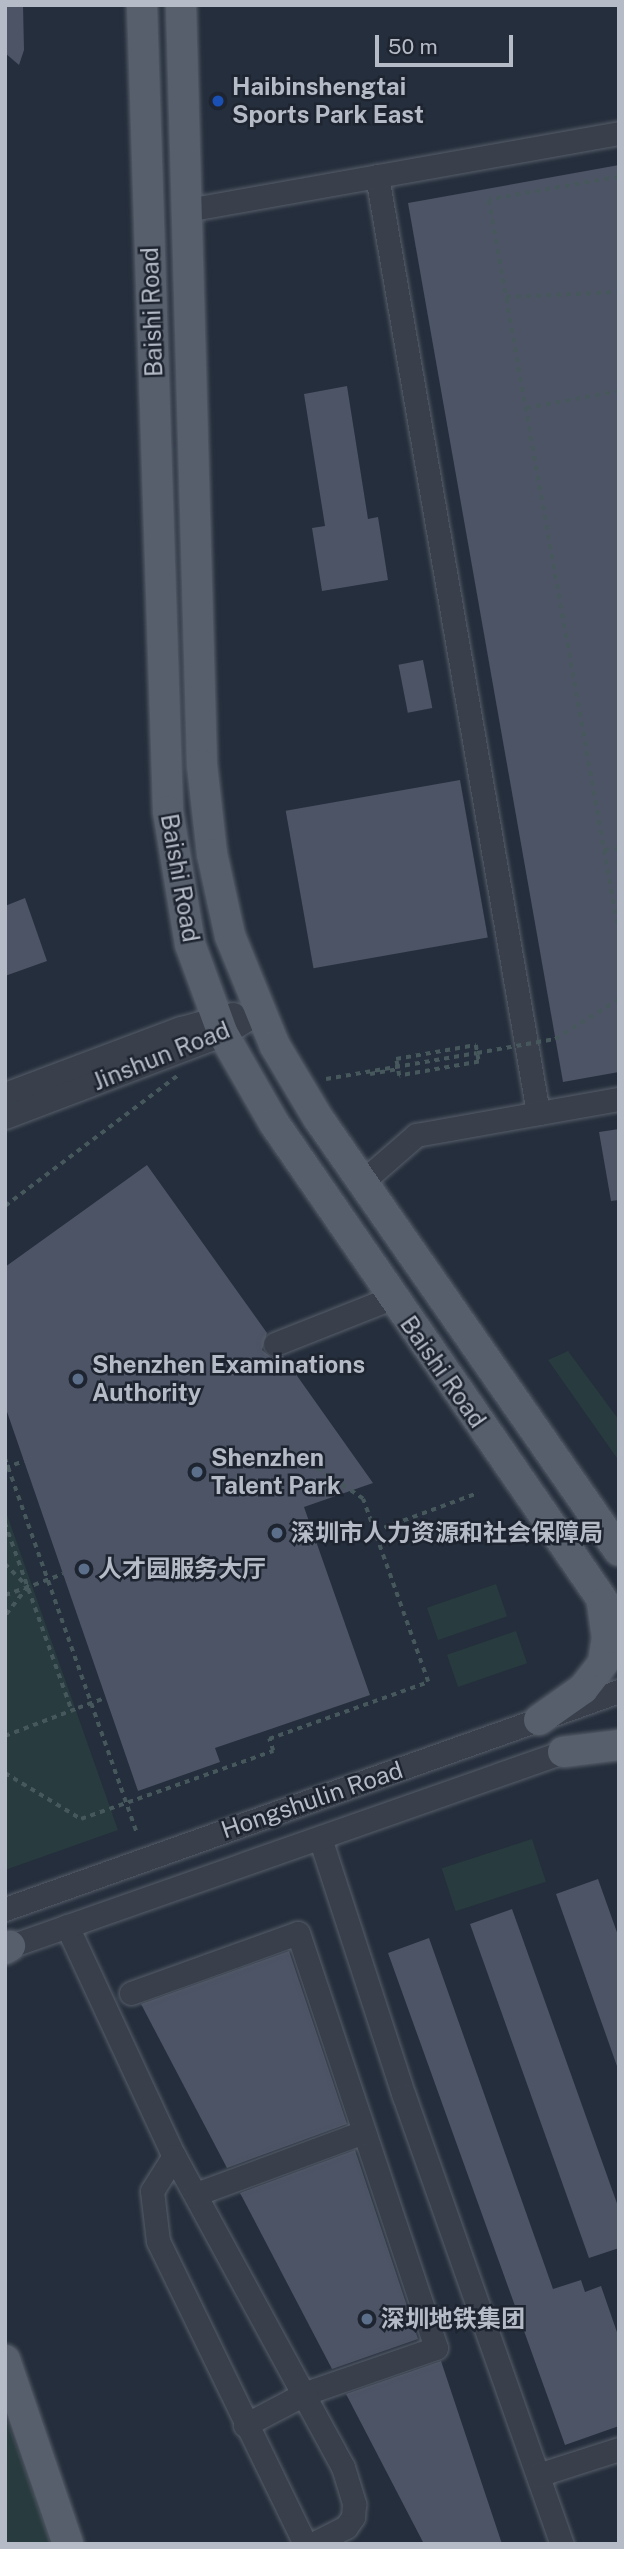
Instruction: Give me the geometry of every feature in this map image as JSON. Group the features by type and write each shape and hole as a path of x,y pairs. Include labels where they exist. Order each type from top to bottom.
{"main road":[{"name":"Baishi Road","path":"142,5 168,811 190,944 219,1025 274,1123 391,1298 619,1624"},
{"name":"Baishi Road","path":"181,5 202,765 220,895 242,972 296,1083 619,1551"},
{"path":"539,1720 583,1689 603,1663 607,1638 601,1596"},
{"path":"564,1752 619,1745"},
{"path":"5,2360 68,2544"},
{"path":"34,2443 88,2544"}],"street":[{"path":"187,210 619,133"},
{"path":"377,176 538,1113"},
{"name":"Jinshun Road","path":"5,1094 106,1067 260,1012"},
{"name":"Jinshun Road","path":"5,1117 106,1067"},
{"path":"362,1182 416,1135 619,1099"},
{"path":"275,1344 391,1298"},
{"name":"Hongshulin Road","path":"5,1909 619,1691"},
{"name":"Hongshulin Road","path":"7,1948 619,1732"},
{"path":"320,1838 404,2096 562,2544"},
{"path":"67,1926 174,2156 306,2393 343,2467 354,2504 346,2527 312,2544"},
{"path":"131,1993 298,1933 436,2348 306,2393 246,2425"},
{"path":"196,2194 364,2132"},
{"path":"174,2156 152,2191 153,2223 246,2425 305,2544"},
{"path":"538,2475 619,2449"}],"path":[{"path":"619,177 489,200 619,933"},
{"path":"506,297 619,292"},
{"path":"526,408 619,391"},
{"path":"604,850 619,848"},
{"path":"326,1079 555,1039 619,999"},
{"path":"475,1045 479,1062 399,1076 398,1069 396,1059 475,1045"},
{"path":"337,1079 398,1069"},
{"path":"5,1206 180,1073"},
{"path":"5,1773 81,1819 272,1751 269,1739 428,1682 363,1499 293,1452"},
{"path":"5,1458 137,1832"},
{"path":"5,1468 24,1461"},
{"path":"375,1531 478,1493"},
{"path":"5,1522 72,1711"},
{"path":"5,1564 28,1587"},
{"path":"5,1595 63,1574"},
{"path":"5,1616 28,1587"},
{"path":"5,1735 106,1698"}],"shaded area":[{"path":"568,1351 619,1420 619,1461 548,1360"},
{"path":"5,1509 118,1830 5,1870"},
{"path":"496,1584 507,1616 438,1640 427,1608"},
{"path":"516,1631 527,1663 458,1687 447,1655"},
{"path":"532,1839 546,1882 456,1911 442,1868"},
{"path":"5,2414 51,2544 5,2544"}],"building":[{"path":"5,5 23,5 24,50 19,65 5,53"},
{"path":"619,165 619,1072 563,1082 408,203"},
{"path":"347,386 368,519 378,517 388,580 322,591 312,528 325,526 304,394"},
{"path":"423,660 432,708 408,713 398,665"},
{"path":"460,780 488,938 313,968 286,811"},
{"path":"25,898 47,961 5,976 5,906"},
{"path":"619,1129 619,1200 611,1201 599,1132"},
{"name":"Shenzhen Talent Park","path":"147,1165 267,1333 262,1350 272,1358 283,1356 373,1483 304,1507 370,1695 215,1748 220,1762 138,1791 5,1406 5,1267"},
{"path":"598,1879 619,1938 617,2066 556,1894"},
{"path":"512,1909 619,2209 619,2248 589,2258 470,1924"},
{"path":"429,1938 553,2289 581,2280 585,2292 601,2286 619,2338 619,2426 565,2445 388,1953"},
{"path":"289,1951 347,2124 227,2168 141,2004"},
{"path":"355,2150 418,2339 332,2369 240,2193"},
{"path":"441,2361 502,2544 424,2544 346,2394"}],"place":[{"name":"Haibinshengtai Sports Park East","path":"218,101"},
{"name":"Shenzhen Examinations Authority","path":"78,1379"},
{"name":"Shenzhen Talent Park","path":"197,1472"},
{"name":"深圳市人力资源和社会保障局","path":"277,1533"},
{"name":"人才园服务大厅","path":"84,1569"},
{"name":"深圳地铁集团","path":"367,2319"}]}
